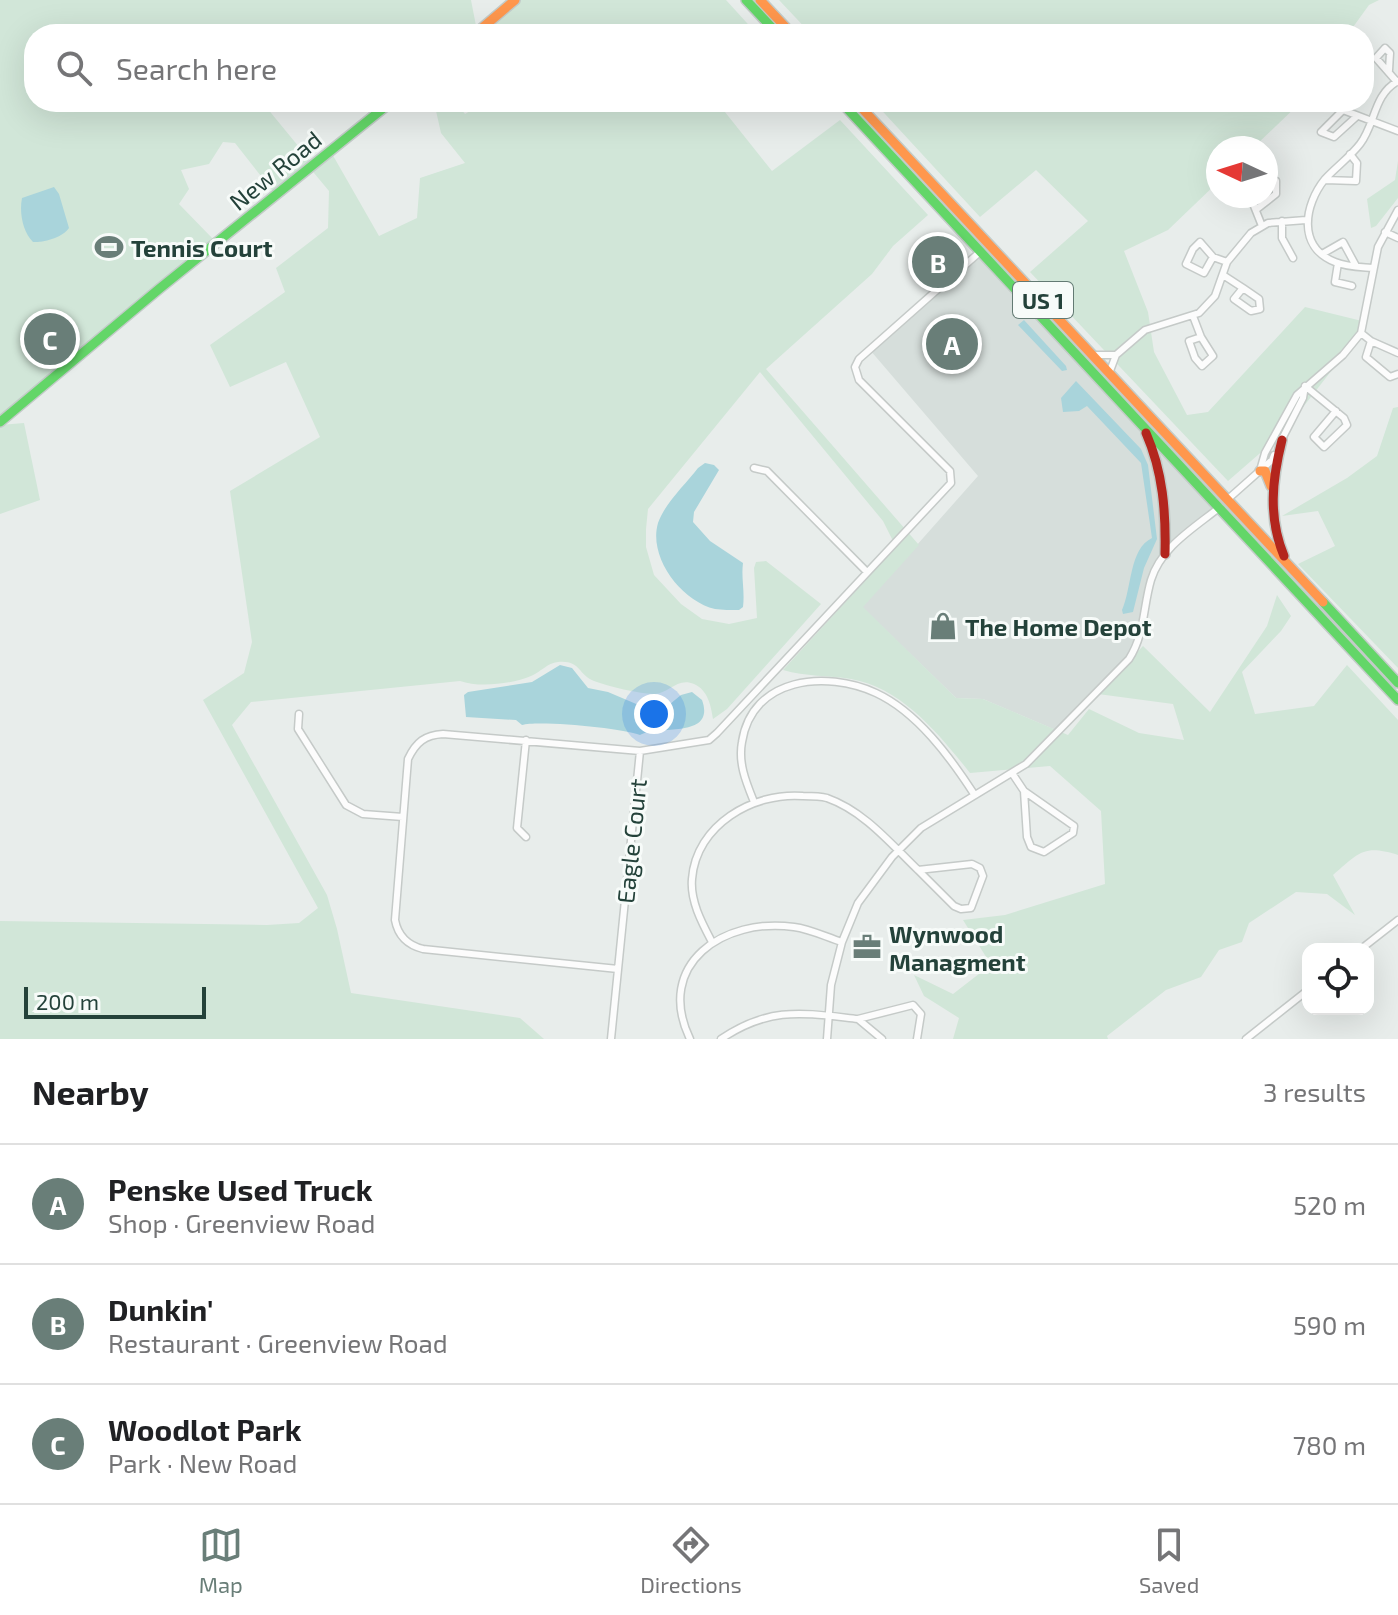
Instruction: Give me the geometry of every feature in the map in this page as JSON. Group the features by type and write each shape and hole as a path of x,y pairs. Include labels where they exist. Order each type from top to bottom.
{"main road":[{"path":"487,24 515,0"},
{"path":"746,0 769,24"},
{"path":"760,0 783,24"},
{"name":"New Road","path":"0,422 379,112"},
{"name":"US 1","path":"850,112 1398,700"},
{"name":"US 1","path":"865,112 1398,683"},
{"path":"1140,422 1159,467 1166,523 1165,554"},
{"path":"1272,490 1282,440"},
{"path":"1260,471 1265,471 1270,478 1272,523 1290,567"},
{"path":"1166,523 1174,544"}],"street":[{"path":"1372,268 1338,263 1322,254 1311,239 1306,220 1310,203 1325,180 1364,138 1382,94 1397,81 1389,70"},
{"path":"1341,112 1321,132 1334,137 1356,117"},
{"path":"1347,112 1398,131"},
{"path":"1325,180 1356,181 1357,163 1350,154"},
{"path":"1257,209 1262,226"},
{"path":"1260,471 1265,453 1297,395 1343,355 1361,333 1372,268 1385,232 1398,210"},
{"path":"1110,371 1116,355 1137,335 1152,326 1199,313 1215,296 1227,262 1243,240 1262,226 1306,220"},
{"path":"1282,221 1282,238 1293,258"},
{"path":"1385,232 1398,238"},
{"path":"1213,257 1204,273 1186,264 1200,242 1213,257 1227,262"},
{"path":"1322,254 1343,242 1356,266"},
{"name":"Eagle Court","path":"611,1039 640,751 709,740 948,487 950,471 859,380 855,367 981,251"},
{"path":"1338,263 1335,282 1352,286"},
{"path":"1223,275 1243,288"},
{"path":"1193,316 1213,356 1202,366 1195,358 1189,341 1201,337"},
{"path":"1361,333 1398,353"},
{"path":"1371,341 1366,357 1390,377 1398,374"},
{"path":"1095,355 1116,355"},
{"path":"1305,386 1336,411 1344,418 1347,425 1324,447 1314,437 1336,411"},
{"path":"827,1039 834,970 858,903 898,851 921,828 1026,764 1129,659 1141,632 1151,580 1165,554 1272,460 1303,398 1305,386"},
{"path":"754,468 767,471 866,571"},
{"path":"754,802 743,775 741,759 742,742 751,717 768,696 796,682 813,681 846,684 876,693 887,700 931,736 974,794"},
{"path":"299,714 298,729 346,805 363,814 403,817"},
{"path":"618,969 414,947 401,936 395,920 408,759 418,742 433,734 640,751"},
{"path":"526,740 517,828 526,837"},
{"path":"1012,773 1024,791 1074,826 1073,833 1044,852 1031,847 1027,837 1024,791"},
{"path":"712,942 693,899 691,881 695,860 706,839 727,817 754,802 789,795 824,797 858,815 954,906 961,909 971,908 983,876 980,868 972,864 918,870"},
{"path":"1369,943 1398,920"},
{"path":"690,1039 681,1017 682,977 697,955 712,942 746,929 794,927 842,942"},
{"path":"1246,1039 1302,995"},
{"path":"721,1039 738,1027 770,1015 858,1019 913,1005 921,1014 917,1039"},
{"path":"858,1019 882,1039"}],"shaded area":[{"path":"981,251 1220,507 1174,544 1156,568 1136,647 1058,731 983,699 956,698 862,607 978,476 870,350"}],"green space":[{"path":"0,0 471,0 476,24 24,24 24,112 270,112 313,164 331,152 379,236 417,218 420,178 465,163 441,133 436,112 725,112 772,171 840,120 928,215 893,246 872,274 766,369 919,545 863,607 956,698 983,699 1068,735 1089,709 1139,733 1184,740 1173,704 1098,694 1143,646 1210,712 1267,626 1277,595 1291,616 1242,672 1255,714 1314,706 1347,665 1398,720 1398,855 1377,850 1362,853 1333,875 1355,915 1327,894 1296,892 1249,923 1242,942 1219,950 1201,977 1166,990 1107,1036 1108,1039 953,1039 959,1018 924,996 914,975 953,994 984,970 988,960 963,920 1005,915 1105,884 1101,811 1050,766 970,773 918,715 903,702 869,684 783,670 896,547 883,521 760,372 648,509 646,547 654,575 681,604 702,619 729,624 757,618 756,562 766,561 821,604 727,709 713,719 706,694 694,684 678,684 654,694 639,692 594,681 571,663 558,662 531,676 505,683 486,685 460,681 251,702 232,725 327,895 351,993 520,1018 544,1039 0,1039 0,921 267,925 299,923 318,908 203,700 244,673 252,642 230,491 320,437 286,362 230,387 210,345 285,292 276,268 328,228 329,191 309,167 275,194 235,143 223,142 209,164 181,170 189,189 179,204 214,240 0,422"},
{"path":"516,0 726,0 748,24 486,24"},
{"path":"779,0 1379,0 1369,5 1355,24 802,24"},
{"path":"883,112 1291,112 1266,136 1206,136 1206,194 1168,230 1124,251 1148,312 1154,352 1187,415 1208,412 1305,307 1362,321 1357,338 1282,434 1228,481 1030,272 1088,221 1036,170 980,217"},
{"path":"1398,161 1398,198 1371,228 1367,199 1395,180"},
{"path":"1398,407 1398,668 1298,564 1335,546 1318,511 1282,516 1347,478 1377,456 1393,408"},
{"path":"24,423 40,500 0,514 0,425"}],"water":[{"path":"54,187 69,228 53,239 33,242 23,222 22,198"},
{"path":"1024,320 1067,370 1062,371 1018,325"},
{"path":"1076,381 1141,449 1148,465 1157,539 1144,568 1133,612 1123,614 1122,610 1132,570 1139,551 1152,538 1141,463 1087,406 1079,411 1063,412 1061,398"},
{"path":"705,463 719,470 694,512 693,522 710,541 743,563 743,607 739,610 715,609 690,597 670,576 658,550 658,523 665,508"},
{"path":"560,665 572,668 588,688 608,692 648,709 664,709 681,695 692,692 702,700 704,712 701,721 694,726 640,735 599,727 545,723 522,725 516,720 466,717 464,695 468,692 532,682"}],"traffic: fast":[{"path":"746,0 769,24"},
{"path":"0,422 379,112"},
{"path":"850,112 1398,700"},
{"path":"1323,602 1398,683"}],"traffic: slow":[{"path":"487,24 515,0"},
{"path":"760,0 783,24"},
{"path":"865,112 1323,602"},
{"path":"1260,471 1265,471 1271,486"}],"traffic: jam":[{"path":"1146,433 1162,492 1165,554"},
{"path":"1282,440 1273,498 1276,527 1284,556"}],"place":[{"name":"Tennis Court","path":"109,247"},
{"name":"Dunkin'","path":"938,262"},
{"name":"Woodlot Park","path":"50,339"},
{"name":"Penske Used Truck","path":"952,344"},
{"name":"The Home Depot","path":"943,626"},
{"name":"Wynwood Managment","path":"867,947"}]}
